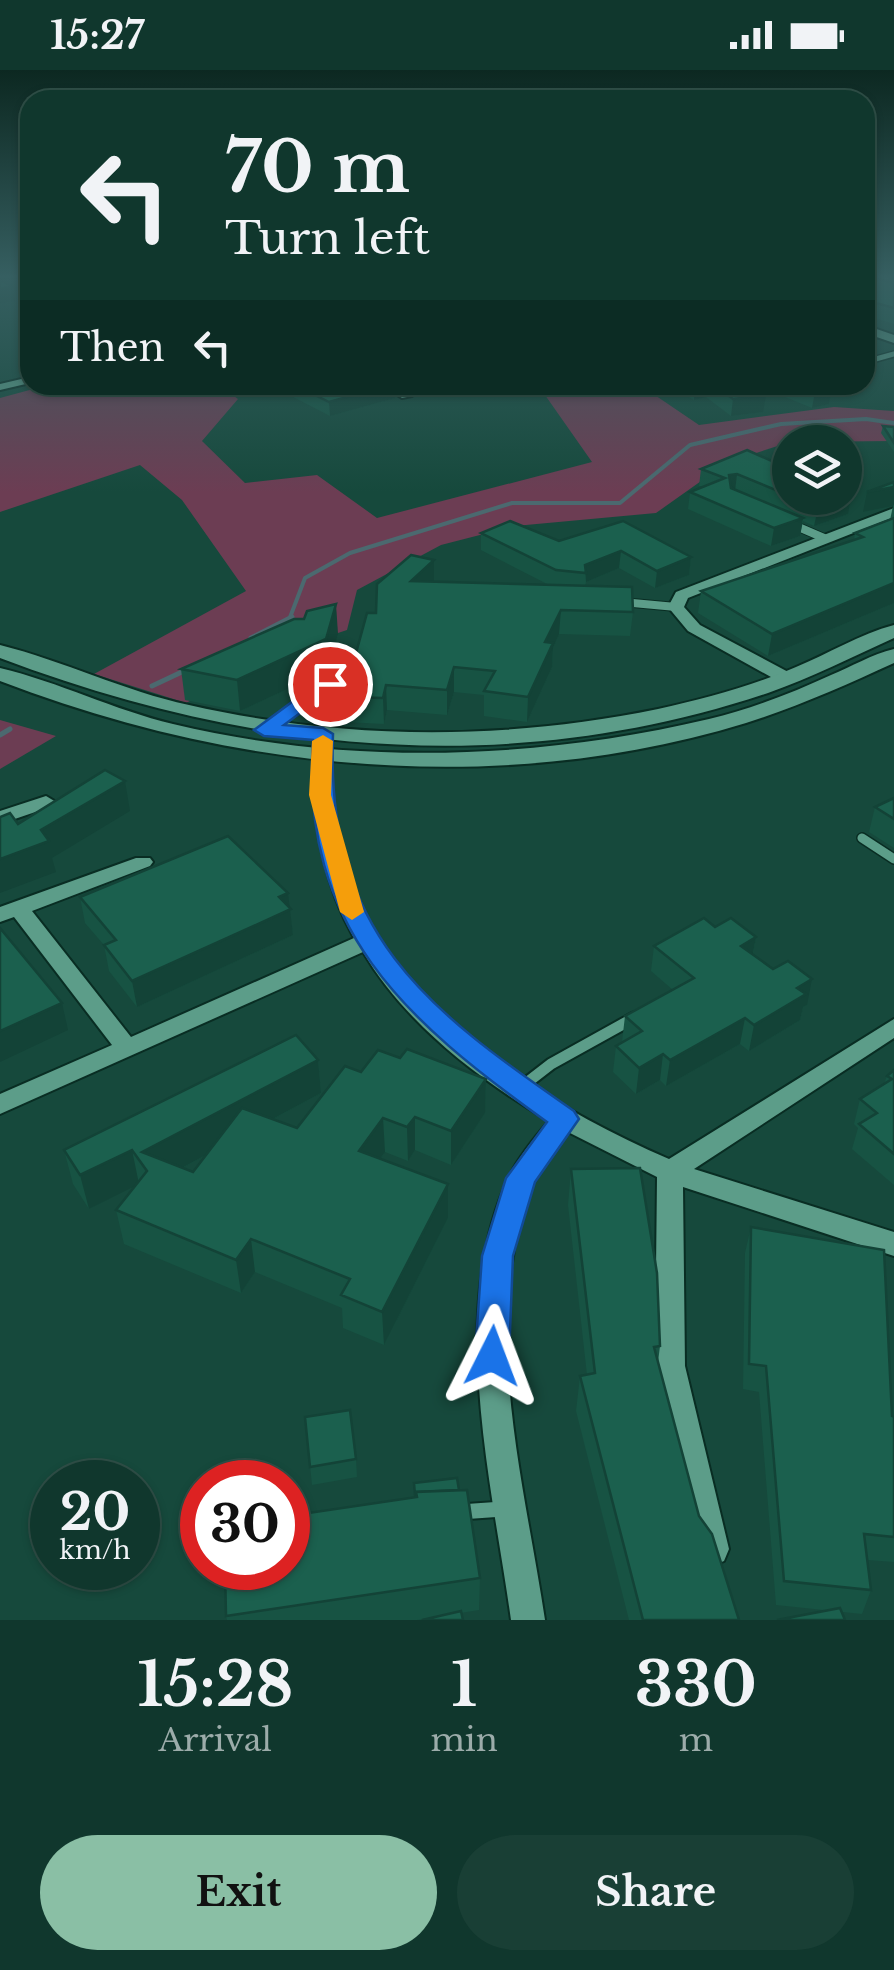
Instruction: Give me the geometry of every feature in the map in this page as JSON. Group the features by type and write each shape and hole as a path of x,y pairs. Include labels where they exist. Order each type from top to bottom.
{"street":[{"path":"786,678 694,628 676,607 681,595 894,512"},
{"path":"0,674 58,699 168,732 244,748 447,739 546,733 690,708 786,678 894,631"},
{"path":"0,652 127,699 322,745 521,754 637,741 711,726 780,704 894,655"},
{"path":"322,745 320,795 350,909 378,960 424,1010 564,1119 670,1172 894,1244"},
{"path":"0,818 46,802"},
{"path":"127,1048 9,911 143,862"},
{"path":"0,1105 368,941"},
{"path":"670,1172 894,1027"},
{"path":"528,1620 492,1356 497,1256 521,1178 564,1119"},
{"path":"670,1172 670,1366 712,1549"}],"lane":[{"path":"778,518 824,538"},
{"path":"619,602 676,607"},
{"path":"264,730 330,684"},
{"path":"862,838 894,859"},
{"path":"520,1088 550,1064 646,1014"},
{"path":"438,1513 514,1508"}],"shaded area":[{"path":"20,393 233,395 238,399 202,441 245,483 317,475 377,518 592,462 545,395 655,395 699,425 834,407 894,411 894,441 862,441 862,425 772,425 772,448 728,462 656,513 515,526 441,545 357,590 347,630 287,650 186,703 94,674 246,591 182,500 140,465 0,512 0,398"},
{"path":"0,720 56,736 0,769"}],"building":[{"path":"315,395 355,395 329,402"},
{"path":"728,395 766,395 733,399"},
{"path":"883,426 894,427 894,443"},
{"path":"747,450 772,461 772,489 737,474 729,475 731,488 772,505 772,515 803,518 774,528 690,492 725,478 701,469"},
{"path":"894,482 894,487 867,492"},
{"path":"894,518 894,583 772,634 701,591 863,537 855,533"},
{"path":"510,521 559,541 623,521 691,557 657,571 621,551 585,565 586,573 556,570 481,533"},
{"path":"411,555 434,560 411,581 632,587 633,612 561,610 545,642 553,643 528,697 484,691 495,671 454,667 447,690 386,685 383,698 344,697 367,613 376,613 377,584"},
{"path":"336,604 326,639 237,680 181,669 294,619 304,619 307,611"},
{"path":"105,770 125,781 41,830 49,841 0,859 0,817 10,813 18,824"},
{"path":"894,798 894,819 875,807"},
{"path":"228,836 288,893 279,897 291,909 132,981 104,945 116,940 80,897"},
{"path":"704,918 715,927 731,918 756,937 741,946 773,969 788,961 812,979 797,988 806,994 754,1025 745,1018 670,1060 663,1054 639,1068 616,1046 642,1031 625,1016 694,978 654,946"},
{"path":"0,928 62,1003 0,1031"},
{"path":"296,1035 318,1060 142,1152 193,1172 242,1108 297,1128 345,1066 361,1072 378,1050 400,1058 407,1049 486,1079 451,1131 415,1117 407,1127 383,1118 359,1151 448,1184 382,1312 341,1295 350,1279 251,1239 236,1260 116,1210 147,1171 132,1150 80,1175 64,1150"},
{"path":"894,1070 894,1154 859,1124 877,1113 860,1099 892,1079 887,1076"},
{"path":"640,1168 657,1273 660,1346 654,1347 699,1516 712,1534 739,1620 643,1620 580,1376 595,1373 571,1169"},
{"path":"751,1227 884,1250 894,1417 894,1537 864,1534 871,1590 784,1581 766,1366 749,1364"},
{"path":"350,1410 356,1459 310,1467 305,1417"},
{"path":"457,1478 459,1490 415,1495 414,1483"},
{"path":"467,1490 480,1578 226,1616 225,1590 310,1590 310,1513 417,1497 416,1492"},
{"path":"840,1608 845,1620 777,1620"},
{"path":"461,1611 463,1620 422,1620"}],"waterway":[{"path":"290,618 305,578 350,553 512,503 620,503 690,445 781,424 866,419 894,423"},
{"path":"251,638 290,618"},
{"path":"152,686 186,670"},
{"path":"0,735 10,729"}],"slow traffic":[{"path":"323,741 320,795 352,912"}],"route":[{"path":"330,684 264,730 323,734 320,795 350,909 378,960 424,1010 479,1059 564,1119 521,1178 497,1256 492,1356"}]}
